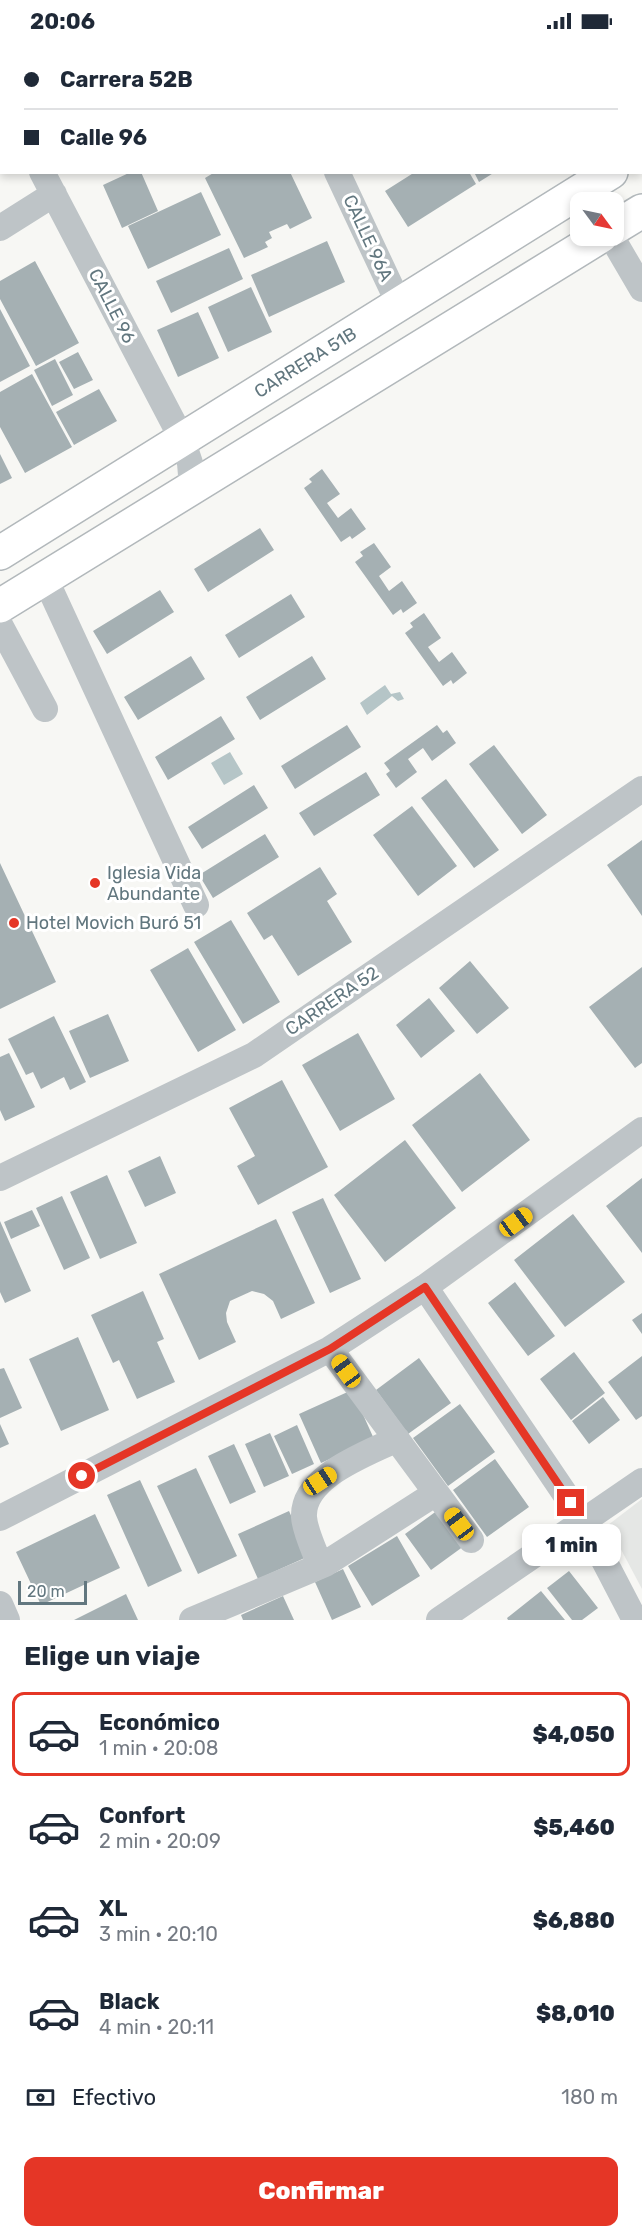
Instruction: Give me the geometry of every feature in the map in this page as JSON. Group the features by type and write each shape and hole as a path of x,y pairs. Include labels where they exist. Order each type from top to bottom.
{"main road":[{"name":"CARRERA 51B","path":"0,553 608,174"},
{"path":"624,222 642,211"},
{"path":"0,606 585,246"}],"street":[{"name":"CALLE 96A","path":"338,174 399,304"},
{"path":"0,228 48,183"},
{"name":"CALLE 96","path":"48,183 182,439 190,463 192,487"},
{"path":"617,246 642,289"},
{"path":"45,578 195,905"},
{"path":"0,625 45,709"},
{"name":"CARRERA 52","path":"0,1178 254,1055 642,789"},
{"path":"0,1518 330,1349 425,1287 642,1130"},
{"path":"425,1287 584,1522 635,1620"},
{"path":"330,1349 471,1540"},
{"path":"320,1566 304,1517 308,1497 320,1481 349,1462 397,1439"},
{"path":"439,1620 642,1481"},
{"path":"192,1620 320,1566 436,1493"},
{"path":"0,1604 7,1620"}],"shaded area":[{"path":"385,685 391,694 400,692 404,699 398,701 392,696 367,715 360,703"},
{"path":"230,752 243,774 224,785 211,763"},
{"path":"642,1499 642,1589 608,1525"}],"building":[{"path":"127,174 142,174 158,211 122,228 103,185"},
{"path":"212,174 291,174 312,218 290,229 287,224 269,232 272,238 265,242 268,247 244,258 205,178"},
{"path":"412,174 470,174 476,184 408,227 385,191"},
{"path":"475,174 492,174 479,182"},
{"path":"201,192 221,235 148,269 128,226"},
{"path":"327,241 345,282 269,317 251,275"},
{"path":"229,248 243,279 171,313 156,281"},
{"path":"35,261 79,343 36,366 0,299 0,281"},
{"path":"251,287 272,332 228,352 208,307"},
{"path":"0,309 30,366 0,382"},
{"path":"198,312 219,358 178,377 157,330"},
{"path":"78,352 93,380 74,389 59,362"},
{"path":"55,359 73,395 52,406 34,370"},
{"path":"32,374 72,447 25,473 0,427 0,392"},
{"path":"99,389 117,421 74,445 56,412"},
{"path":"0,454 12,478 0,484"},
{"path":"322,469 340,494 327,503 338,518 351,508 366,529 352,539 350,536 341,542 304,488 312,482 309,479"},
{"path":"260,528 274,550 208,592 194,569"},
{"path":"374,543 391,567 379,576 389,591 402,581 417,603 403,613 401,609 393,615 355,562 363,556 360,552"},
{"path":"160,590 174,612 107,654 93,631"},
{"path":"291,594 305,617 239,658 225,635"},
{"path":"424,613 441,638 428,647 439,662 452,652 467,673 453,684 451,680 443,686 405,633 413,627 410,623"},
{"path":"191,656 205,679 138,720 124,697"},
{"path":"312,656 326,679 260,720 246,697"},
{"path":"221,716 235,739 168,780 155,757"},
{"path":"347,725 361,747 295,789 281,766"},
{"path":"437,725 443,733 447,730 456,743 432,761 423,748 408,759 417,772 396,788 386,774 390,771 384,763"},
{"path":"494,745 547,815 522,834 469,764"},
{"path":"366,772 380,795 314,836 299,813"},
{"path":"446,779 499,850 474,868 421,798"},
{"path":"254,785 268,808 202,849 188,827"},
{"path":"412,806 457,866 418,896 373,835"},
{"path":"265,834 279,857 213,898 199,875"},
{"path":"642,840 642,916 607,865"},
{"name":"Hotel Movich Buró 51","path":"0,863 56,982 0,1009"},
{"path":"320,867 337,894 327,901 352,942 298,976 272,935 264,940 247,913"},
{"path":"231,920 280,1002 243,1024 194,942"},
{"path":"188,948 236,1030 198,1052 150,970"},
{"path":"470,961 509,1008 477,1034 439,988"},
{"path":"642,967 642,1063 635,1068 589,1007"},
{"path":"429,998 455,1031 421,1058 396,1025"},
{"path":"108,1014 129,1061 90,1078 69,1031"},
{"path":"54,1016 86,1082 70,1090 64,1077 41,1089 33,1072 26,1075 8,1039"},
{"path":"358,1033 395,1099 340,1131 302,1065"},
{"path":"9,1053 35,1107 5,1121 0,1110 0,1057"},
{"path":"480,1073 530,1140 462,1192 412,1125"},
{"path":"282,1080 328,1167 258,1205 237,1166 255,1156 229,1108"},
{"path":"405,1140 456,1208 385,1262 334,1195"},
{"path":"160,1156 176,1193 145,1207 128,1171"},
{"path":"107,1175 137,1243 100,1259 70,1192"},
{"path":"642,1178 642,1253 606,1206"},
{"path":"62,1196 90,1258 64,1270 36,1208"},
{"path":"323,1198 361,1279 330,1293 292,1212"},
{"path":"32,1210 40,1226 11,1239 4,1222"},
{"path":"573,1214 625,1282 565,1327 514,1260"},
{"path":"276,1219 315,1303 281,1319 273,1301 264,1294 252,1291 230,1301 226,1313 227,1322 236,1342 199,1360 159,1274"},
{"path":"0,1221 31,1291 5,1303 0,1292"},
{"path":"515,1282 555,1336 528,1356 488,1303"},
{"path":"143,1291 164,1339 157,1342 175,1382 137,1399 119,1360 113,1363 91,1315"},
{"path":"642,1313 642,1334 632,1320"},
{"path":"78,1337 109,1410 61,1431 29,1359"},
{"path":"574,1352 605,1393 571,1420 540,1379"},
{"path":"642,1356 642,1416 636,1420 608,1382"},
{"path":"419,1358 451,1403 408,1434 376,1390"},
{"path":"4,1368 22,1408 0,1418 0,1369"},
{"path":"352,1390 374,1439 321,1463 299,1414"},
{"path":"603,1397 620,1420 589,1444 572,1421"},
{"path":"460,1404 495,1452 448,1486 413,1438"},
{"path":"0,1424 9,1444 0,1448"},
{"path":"297,1425 314,1464 292,1474 274,1436"},
{"path":"270,1433 289,1476 264,1487 245,1444"},
{"path":"234,1444 256,1492 230,1504 208,1456"},
{"path":"495,1459 529,1507 487,1537 453,1490"},
{"path":"196,1468 237,1556 198,1574 157,1486"},
{"path":"140,1480 182,1571 148,1587 107,1495"},
{"path":"438,1510 464,1546 431,1570 405,1534"},
{"path":"289,1511 309,1556 258,1579 238,1534"},
{"path":"95,1514 120,1568 41,1605 16,1552"},
{"path":"397,1536 420,1576 372,1606 348,1566"},
{"path":"343,1569 361,1607 332,1620 315,1582"},
{"path":"569,1571 598,1608 582,1620 572,1620 547,1588"},
{"path":"541,1591 565,1620 508,1620 507,1618"},
{"path":"126,1594 138,1620 74,1620"},
{"path":"283,1596 294,1620 243,1620 241,1615"}],"place":[{"name":"Iglesia Vida Abundante","path":"95,883"},
{"name":"Hotel Movich Buró 51","path":"14,923"}],"route":[{"path":"82,1476 330,1349 425,1287 571,1503"}]}
